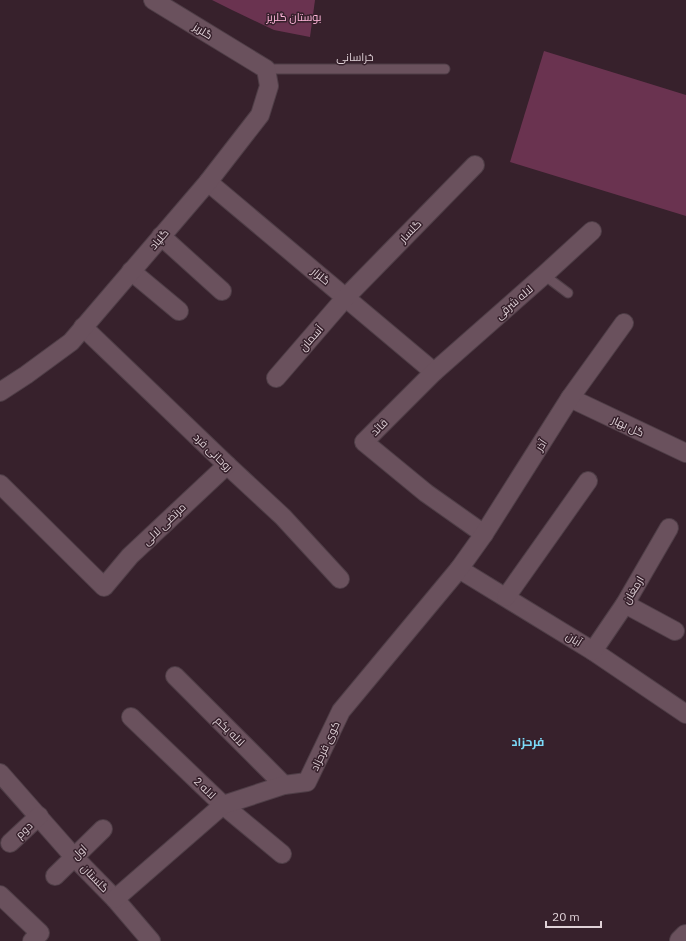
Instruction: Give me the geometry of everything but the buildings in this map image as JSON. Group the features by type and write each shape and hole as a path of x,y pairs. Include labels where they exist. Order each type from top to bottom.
{"street":[{"name":"گلریز","path":"153,0 259,66"},
{"name":"گلپاد","path":"0,392 71,342 208,182 260,115 269,86 259,66"},
{"name":"گلسار","path":"346,297 475,165"},
{"name":"گلزار","path":"208,182 434,372"},
{"name":"لاله شرقی","path":"434,372 592,231"},
{"path":"161,236 222,291"},
{"path":"131,271 179,311"},
{"name":"آسمان","path":"276,378 346,297"},
{"name":"آذر","path":"459,569 484,534 570,398 624,323"},
{"name":"روحانی فرد","path":"83,327 283,517 340,579"},
{"name":"قائد","path":"434,372 364,442 426,493 484,534"},
{"name":"گل بهار","path":"570,398 686,453"},
{"name":"مرتضی لالی","path":"0,484 104,587 130,556 227,465"},
{"path":"506,597 588,481"},
{"name":"ارمغان","path":"594,652 625,604 669,528"},
{"name":"آبان","path":"459,569 594,652 686,714"},
{"name":"کوی فرحزاد","path":"115,899 223,805 284,785 307,782 341,711 459,569"},
{"path":"625,604 675,631"},
{"name":"لاله یکم","path":"175,676 284,785"},
{"name":"لاله 2","path":"131,717 223,805 282,854"},
{"name":"گلستان","path":"0,773 74,857 115,899 151,941"},
{"name":"دوم","path":"10,843 39,816"},
{"name":"اول","path":"55,876 103,829"},
{"path":"0,895 36,937"},
{"path":"681,941 686,936"}],"lane":[{"name":"خراسانی","path":"259,66 444,69"},
{"path":"544,275 568,293"}],"green space":[{"name":"بوستان گلریز","path":"212,0 315,0 310,37 274,30"},
{"path":"544,51 686,95 686,216 510,162"}],"district":[{"name":"فرحزاد","path":"528,741"}]}
